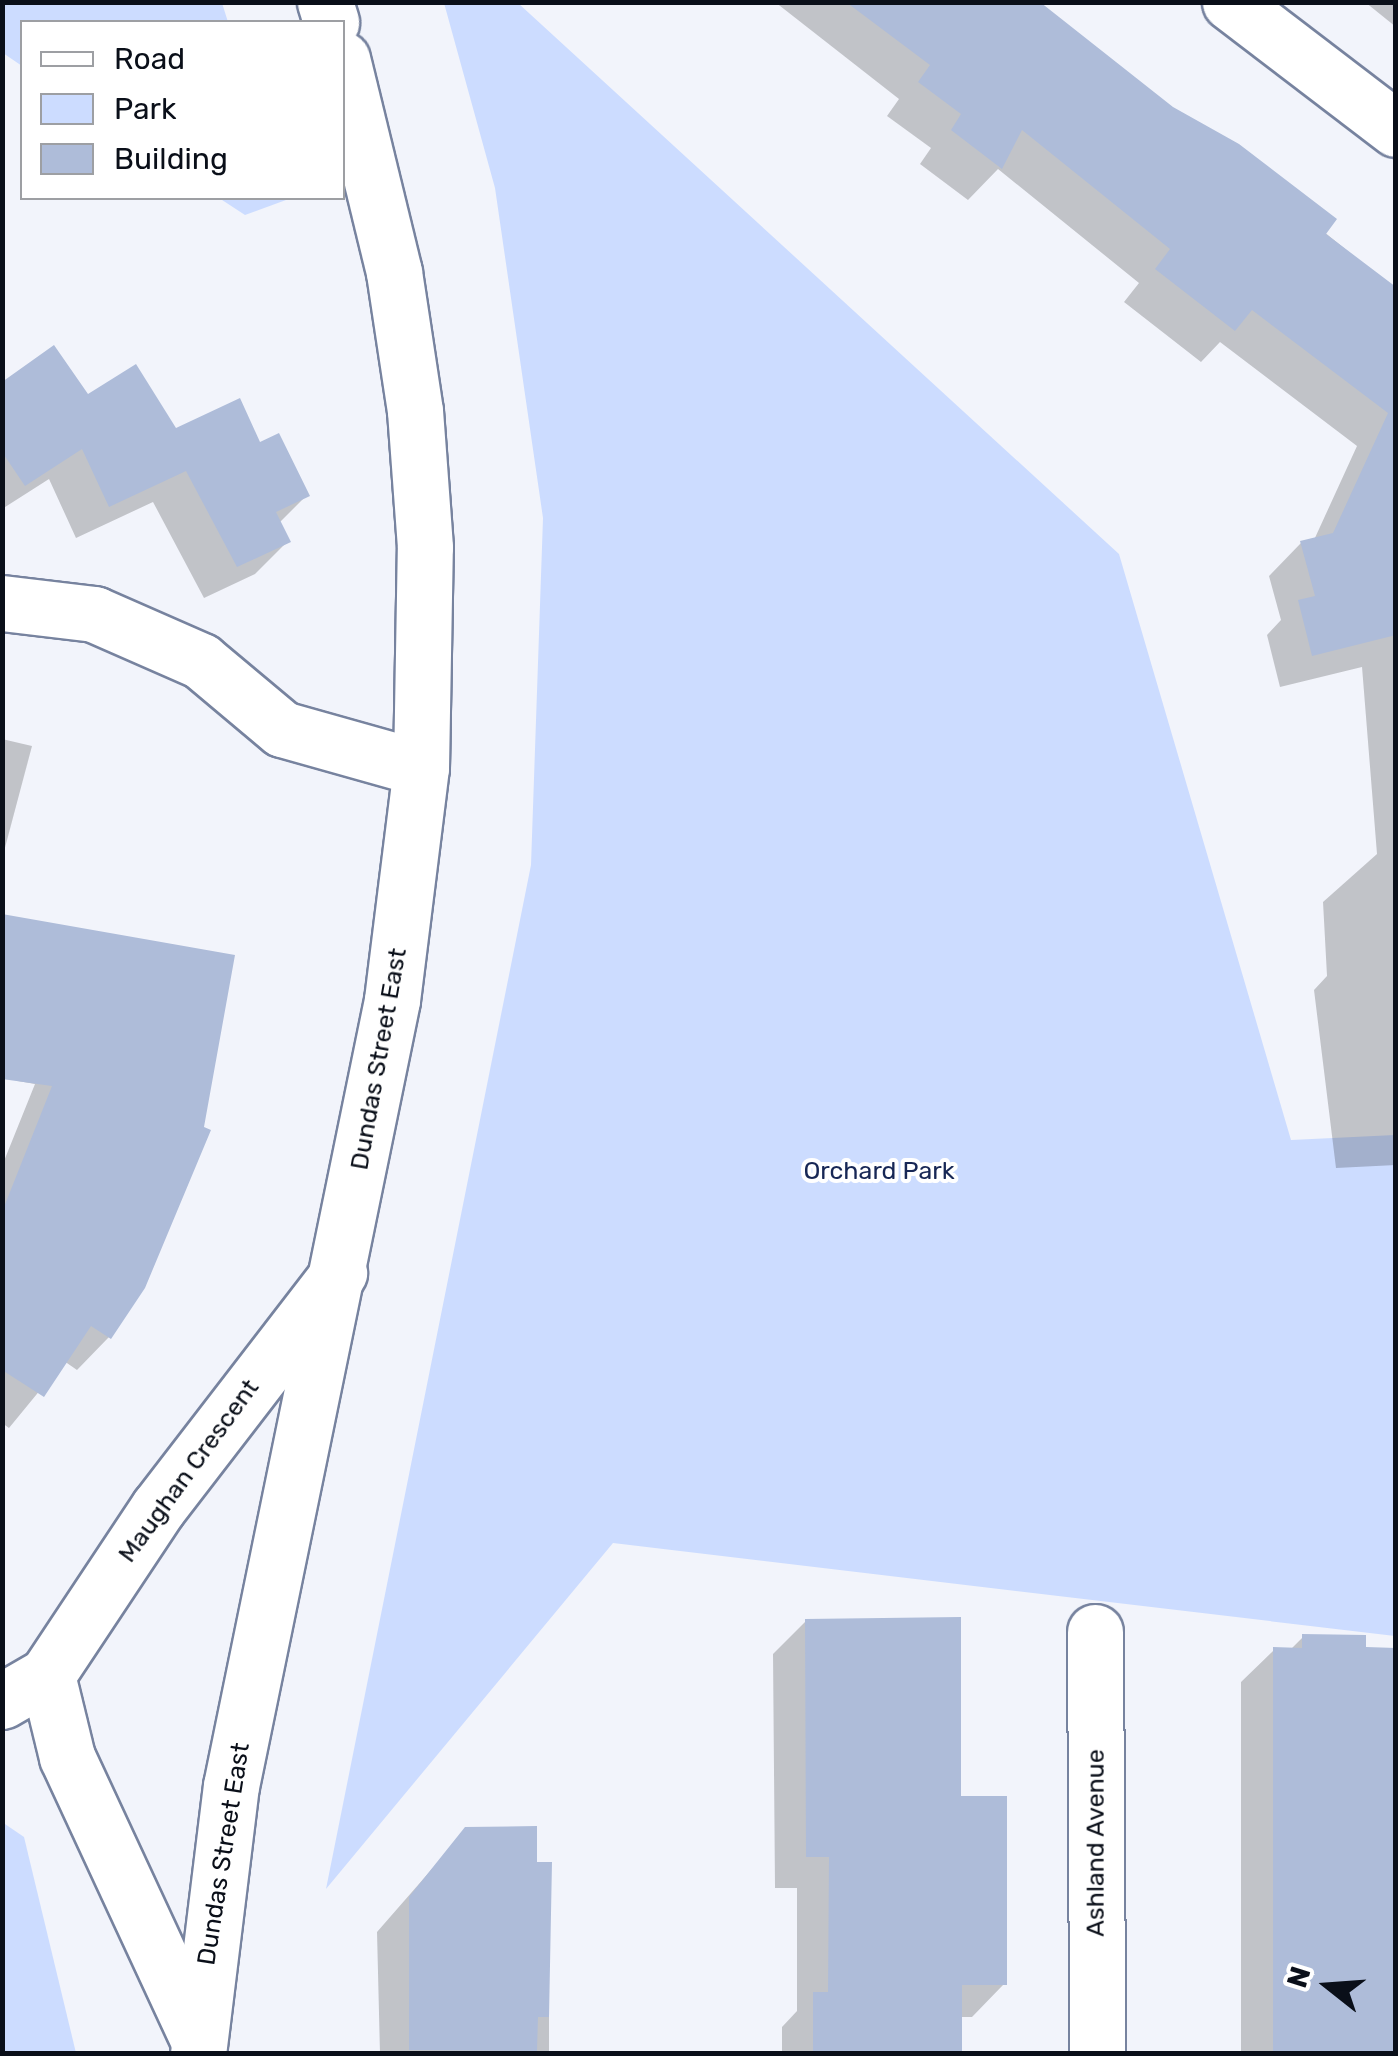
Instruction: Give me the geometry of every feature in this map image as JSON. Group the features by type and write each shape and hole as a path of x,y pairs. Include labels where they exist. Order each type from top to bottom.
{"street":[{"path":"1230,2 1396,129"},
{"name":"Dundas Street East","path":"198,2046 231,1786 392,1000 421,768 424,547 415,411 394,272 345,71"},
{"path":"2,604 94,614 201,661 282,730 421,768"},
{"name":"Maughan Crescent","path":"198,2046 67,1756 25,1688 339,1273"},
{"name":"Ashland Avenue","path":"1095,1632 1097,2054"}],"green space":[{"path":"2,3 222,3 227,20 20,20 20,65 3,53"},
{"name":"Orchard Park","path":"444,3 518,3 1119,554 1291,1140 1395,1135 1395,1636 613,1543 326,1889 531,865 543,518 495,188"},
{"path":"222,200 286,200 245,215"},
{"path":"2,1822 24,1837 76,2053 3,2053"}],"building":[{"path":"846,2 1040,2 1173,107 1239,144 1337,219 1326,234 1396,287 1396,635 1312,656 1298,600 1315,596 1300,541 1333,533 1388,413 1252,310 1235,331 1155,269 1170,249 1022,130 1002,169 951,130 961,114 918,82 930,65"},
{"path":"54,345 88,394 136,364 176,428 240,398 260,442 279,433 310,496 276,512 291,542 237,567 186,471 109,507 82,449 25,486 2,452 2,382"},
{"path":"2,914 235,955 204,1127 211,1130 145,1288 111,1339 91,1326 44,1397 2,1370 2,1212 52,1086 2,1079"},
{"path":"961,1617 961,1796 1007,1796 1007,1985 962,1985 962,2054 813,2054 813,1992 828,1992 829,1857 806,1857 805,1619"},
{"path":"1302,1634 1366,1635 1366,1647 1396,1648 1396,2054 1273,2054 1273,1647 1302,1648"},
{"path":"537,1826 537,1862 552,1862 549,2017 538,2017 537,2051 409,2050 409,1897 465,1827"}]}
